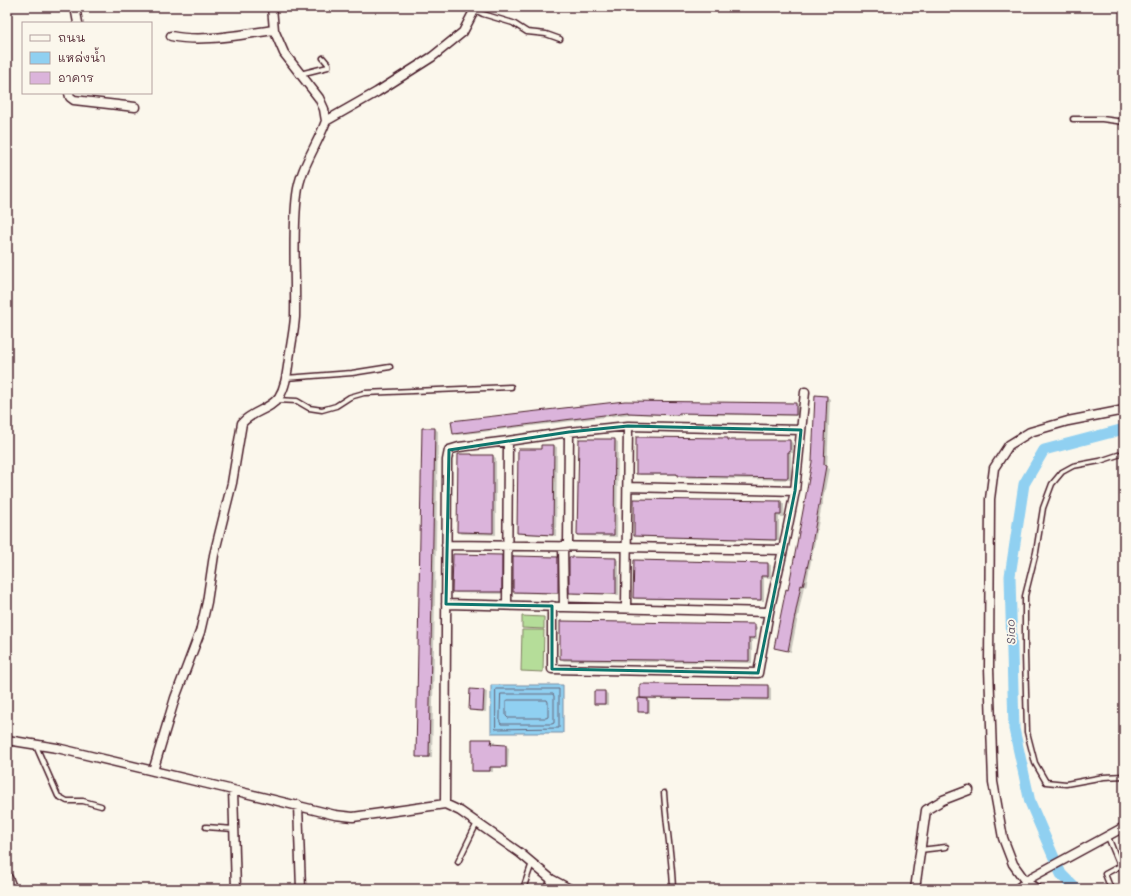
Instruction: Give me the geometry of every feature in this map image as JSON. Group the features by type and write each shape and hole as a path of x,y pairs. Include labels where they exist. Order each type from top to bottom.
{"main road":[{"path":"7,879 11,889"}],"street":[{"path":"75,7 78,22"},
{"path":"153,771 175,698 200,632 207,602 214,555 232,483 242,424 246,418 263,410 279,396 286,378 294,333 294,222 297,193 302,173 326,121 324,109 319,98 284,53 274,30 272,7"},
{"path":"326,121 378,92 432,57 463,32 475,8"},
{"path":"171,36 196,38 274,30"},
{"path":"69,94 70,97 74,100 135,108"},
{"path":"552,606 552,669 758,673 769,612 795,491 805,392"},
{"path":"1037,889 1013,864 1002,838 993,782 989,668 990,499 994,468 1009,445 1030,432 1068,421 1124,410"},
{"path":"445,804 446,545 447,460 449,450 459,447 569,432 628,426 801,430"},
{"path":"626,608 628,426"},
{"path":"564,607 569,432"},
{"path":"507,605 508,441"},
{"path":"628,487 795,491"},
{"path":"446,545 783,550"},
{"path":"446,604 769,612"},
{"path":"7,740 57,748 335,815 353,817 445,804 460,811 477,822 551,879 570,889"},
{"path":"233,790 236,889"},
{"path":"915,889 926,810 943,800 969,790"},
{"path":"298,805 301,889"},
{"path":"1018,889 1029,880 1124,827"}],"lane":[{"path":"475,8 483,14 513,23 527,32 546,34 560,38"},
{"path":"300,74 328,68 328,64 323,58"},
{"path":"1073,119 1102,119 1124,122"},
{"path":"286,378 352,373 390,367"},
{"path":"276,400 297,401 309,408 322,410 336,406 350,397 364,394 510,387"},
{"path":"1124,453 1100,461 1073,466 1062,472 1052,484 1043,508 1036,552 1025,596 1025,654 1027,732 1035,763 1046,782 1066,784 1104,777 1124,776"},
{"path":"35,744 58,796 67,801 83,801 101,806"},
{"path":"664,793 672,864 673,889"},
{"path":"458,862 477,822"},
{"path":"206,826 234,829"},
{"path":"1108,837 1120,866 1105,874 1111,889"},
{"path":"920,850 946,848"},
{"path":"523,889 532,863"},
{"path":"546,889 551,879"}],"highlighted area":[{"path":"628,426 801,430 795,491 758,673 552,669 552,606 446,604 449,450 569,432"}],"green space":[{"path":"522,616 544,617 544,629 522,628"},
{"path":"522,630 544,630 543,672 521,671"}],"water":[{"path":"491,685 563,685 563,733 491,733"}],"building":[{"path":"815,395 827,396 824,465 826,466 810,555 803,586 801,585 788,651 774,648 786,589 788,590 812,462"},
{"path":"625,401 796,403 796,415 679,413 678,415 628,412 453,434 451,421"},
{"path":"422,428 435,428 429,757 416,757"},
{"path":"636,437 728,438 728,440 790,440 790,452 788,452 788,478 636,474"},
{"path":"579,439 615,439 614,535 577,535"},
{"path":"541,445 554,445 553,535 517,533 518,449 541,449"},
{"path":"458,454 493,455 493,533 457,532"},
{"path":"634,499 781,501 781,515 776,515 776,540 634,536"},
{"path":"453,554 502,555 502,592 452,592"},
{"path":"513,556 558,557 558,593 513,592"},
{"path":"569,557 616,558 616,594 569,593"},
{"path":"634,560 768,563 768,576 761,576 761,600 633,598"},
{"path":"560,621 755,624 755,638 749,638 749,661 560,659"},
{"path":"640,684 768,685 768,699 640,698"},
{"path":"470,689 484,690 483,711 469,710"},
{"path":"594,691 605,691 605,704 594,704"},
{"path":"638,698 648,699 648,712 638,712"},
{"path":"472,739 492,739 491,744 506,745 506,767 490,767 490,771 472,771"}],"waterway":[{"name":"Siao","path":"1076,889 1061,874 1030,802 1014,729 1010,576 1024,484 1044,450 1124,429"}]}
